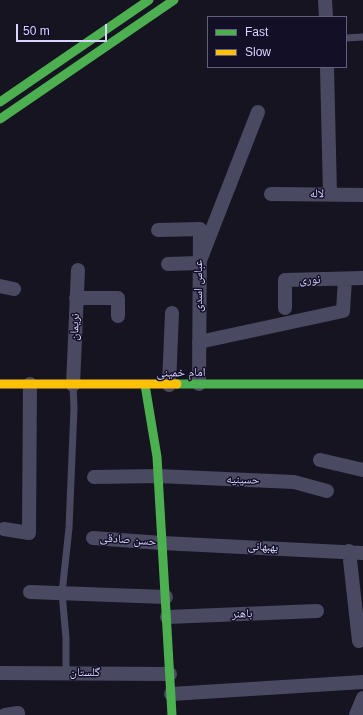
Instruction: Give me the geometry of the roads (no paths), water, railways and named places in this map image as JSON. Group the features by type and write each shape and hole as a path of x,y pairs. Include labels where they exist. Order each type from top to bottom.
{"street":[{"path":"0,102 149,0"},
{"path":"0,120 174,0"},
{"path":"326,0 326,16"},
{"path":"327,68 330,194"},
{"path":"168,264 199,263 258,112"},
{"name":"لاله","path":"271,194 363,194"},
{"name":"عباس اسدی","path":"158,230 200,229 199,384"},
{"name":"نریمان","path":"73,385 78,270"},
{"name":"نوری","path":"285,308 285,280 363,278"},
{"path":"199,342 343,311 344,279"},
{"path":"0,286 14,289"},
{"path":"76,298 118,298 118,316"},
{"path":"169,385 172,314"},
{"name":"امام خمینی","path":"0,384 363,384"},
{"path":"4,529 29,533 30,384"},
{"path":"145,385 157,457 172,715"},
{"path":"320,460 363,470"},
{"name":"حسینیه","path":"94,477 158,476 294,482 327,491"},
{"name":"حسن صادقی","path":"93,538 162,543"},
{"name":"بهبهانی","path":"162,543 356,552"},
{"path":"356,552 359,641"},
{"path":"30,592 166,597"},
{"name":"باهنر","path":"167,617 317,612"},
{"name":"گلستان","path":"0,673 170,674"},
{"path":"171,694 363,682"},
{"path":"356,715 363,698"}],"lane":[{"path":"347,38 363,37"},
{"path":"66,673 66,638 62,593 69,528 74,408 73,385"}]}
